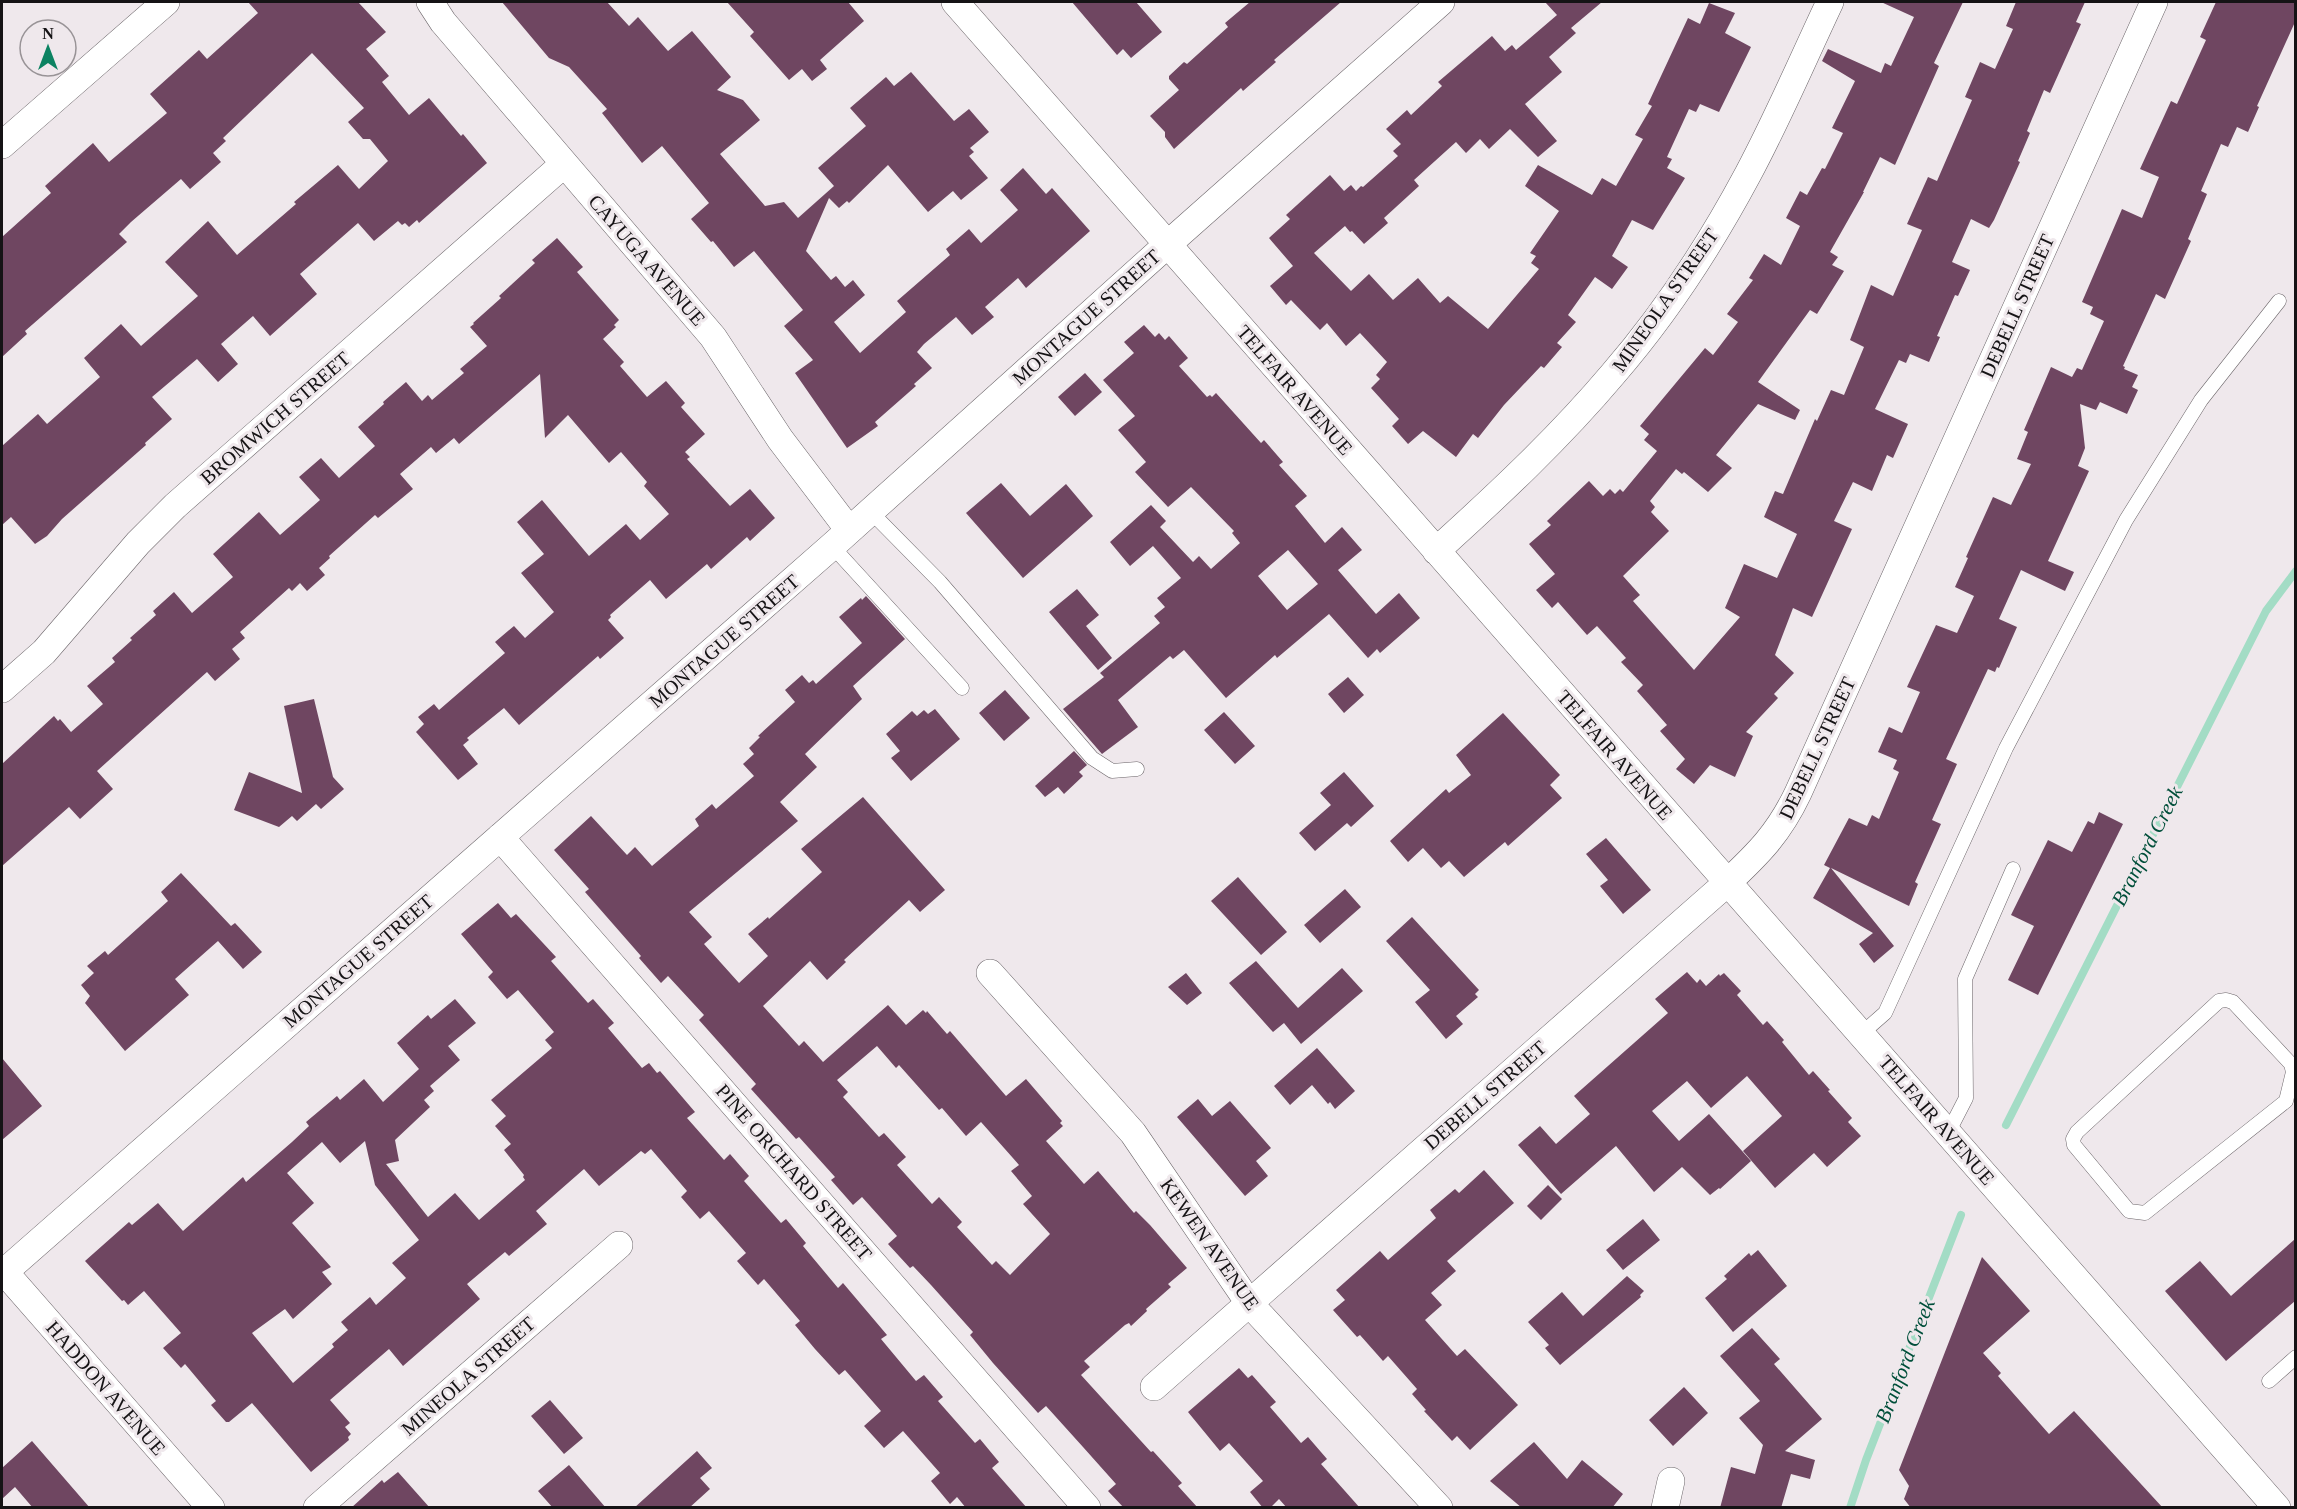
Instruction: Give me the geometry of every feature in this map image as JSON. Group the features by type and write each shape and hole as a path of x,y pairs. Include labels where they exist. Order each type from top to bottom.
{"street":[{"path":"2,145 165,2"},
{"name":"CAYUGA AVENUE","path":"430,2 442,22 713,337 841,538"},
{"name":"TELFAIR AVENUE","path":"955,2 2277,1508"},
{"name":"MONTAGUE STREET","path":"2,1272 871,512 1441,2"},
{"name":"MINEOLA STREET","path":"1436,551 1525,469 1582,410 1614,373 1670,299 1697,260 1748,175 1830,2"},
{"name":"DEBELL STREET","path":"1154,1388 1727,882 1766,845 1787,816 2154,2"},
{"name":"BROMWICH STREET","path":"2,689 44,652 131,550 175,506 564,164"},
{"name":"PINE ORCHARD STREET","path":"500,837 1087,1508"},
{"name":"KEWEN AVENUE","path":"990,973 1133,1133 1249,1303 1439,1508"},
{"name":"MINEOLA STREET","path":"317,1508 619,1245"},
{"name":"HADDON AVENUE","path":"2,1272 212,1508"},
{"path":"1665,1508 1671,1481"}],"lane":[{"path":"1861,1034 1885,1013 2006,748 2126,520 2201,400 2279,301"},
{"path":"871,512 940,582 1092,758 1112,771 1137,769"},
{"path":"841,538 962,688"},
{"path":"1948,1133 1966,1098 1965,979 2013,869"},
{"path":"2219,1001 2232,1002 2291,1064 2293,1072 2291,1107 2145,1213 2129,1211 2074,1145 2073,1139 2077,1132 2219,1001"},
{"path":"2269,1381 2295,1357"}],"building":[{"path":"248,2 358,2 386,32 366,49 389,76 382,82 409,115 429,98 487,163 419,223 417,220 409,227 398,221 374,241 358,223 300,274 317,294 270,336 253,316 221,344 238,364 218,382 197,359 152,397 172,419 62,519 47,536 35,544 11,517 2,525 2,446 38,414 47,424 100,377 84,358 121,324 141,346 198,296 165,262 208,221 237,255 338,165 359,189 388,161 370,139 363,139 348,122 364,108 312,53 223,138 226,141 213,153 221,162 190,189 181,179 131,222 119,234 127,242 25,331 27,334 2,357 2,237 51,193 45,186 93,143 109,162 167,113 150,94 199,50 207,59 258,13"},
{"path":"502,2 607,2 629,26 638,17 668,51 692,31 731,77 717,90 743,100 760,120 720,154 765,206 784,202 798,218 834,186 818,168 866,126 850,108 886,77 894,86 911,72 954,121 969,109 989,132 970,148 974,152 969,156 988,178 961,200 953,191 928,212 888,165 849,203 847,201 839,208 829,198 806,251 831,280 836,276 845,287 853,280 865,295 834,322 860,353 906,312 897,301 950,255 946,249 969,229 981,243 1018,210 1000,190 1023,168 1046,194 1052,188 1090,231 1026,288 1018,278 985,307 994,317 972,335 956,317 924,344 917,352 932,368 914,384 916,386 875,422 878,426 847,448 795,373 813,360 784,326 803,310 754,251 734,267 691,219 709,203 662,146 642,163 602,113 607,109 569,67 549,58"},
{"path":"727,2 848,2 864,21 820,60 827,69 812,81 802,69 789,80 750,36 754,32"},
{"path":"1072,2 1136,2 1162,32 1131,58 1123,49 1117,55"},
{"path":"1250,2 1341,2 1274,60 1276,62 1243,91 1241,88 1174,149 1165,137 1165,132 1150,116 1179,90 1169,76 1184,62 1187,64 1228,27 1225,23"},
{"path":"1545,2 1602,2 1571,28 1576,33 1549,57 1562,72 1525,104 1557,141 1538,157 1510,129 1489,149 1480,139 1466,153 1456,142 1414,180 1419,186 1384,218 1388,223 1364,244 1345,226 1314,253 1351,291 1369,274 1393,300 1418,278 1440,303 1448,296 1488,329 1539,269 1531,263 1536,256 1530,253 1559,211 1525,186 1538,165 1592,195 1602,178 1616,186 1643,139 1635,135 1652,106 1648,104 1688,18 1700,24 1709,3 1735,13 1725,33 1751,47 1719,112 1700,104 1696,112 1689,109 1667,157 1672,159 1667,168 1685,178 1653,230 1632,220 1612,256 1628,267 1612,289 1595,277 1568,315 1576,322 1557,343 1562,347 1544,368 1541,366 1504,405 1478,438 1473,434 1456,457 1423,431 1408,444 1392,426 1399,419 1371,388 1380,379 1376,375 1387,362 1360,333 1346,346 1327,323 1320,330 1291,300 1286,305 1270,286 1293,266 1269,238 1290,219 1286,215 1330,175 1344,191 1351,185 1356,191 1361,186 1363,187 1398,156 1393,151 1401,144 1386,129 1407,110 1411,115 1442,86 1438,82 1492,36 1505,51 1512,45 1516,50 1557,15"},
{"path":"1881,2 1963,2 1934,63 1939,66 1895,165 1880,157 1864,192 1830,252 1838,257 1832,265 1844,271 1817,314 1810,310 1758,382 1800,410 1795,420 1758,404 1716,455 1732,468 1708,492 1684,472 1682,474 1676,469 1650,501 1655,507 1651,512 1669,531 1623,576 1640,595 1633,601 1694,670 1740,617 1725,608 1744,564 1777,578 1797,534 1764,517 1775,491 1783,494 1815,419 1817,421 1831,390 1844,395 1864,347 1850,340 1871,285 1893,296 1922,230 1907,224 1928,177 1937,181 1972,100 1965,97 1980,62 1995,69 2013,29 2006,26 2016,2 2085,2 2076,22 2081,24 2050,93 2044,90 2027,131 2030,133 2018,161 2020,162 1994,220 1989,228 1971,219 1952,262 1970,270 1958,296 1955,295 1937,336 1940,337 1929,362 1910,354 1906,363 1899,360 1875,409 1908,424 1893,458 1887,455 1872,491 1853,482 1834,521 1852,529 1812,617 1793,608 1775,655 1794,673 1774,694 1778,698 1746,732 1753,736 1735,777 1710,765 1694,784 1676,769 1685,759 1660,731 1667,725 1637,691 1643,685 1621,662 1626,658 1597,626 1587,635 1558,602 1552,608 1536,590 1555,574 1529,544 1551,525 1547,521 1589,481 1603,496 1610,489 1615,494 1620,489 1623,492 1657,451 1644,440 1649,434 1640,426 1705,348 1713,355 1738,322 1727,314 1753,280 1749,278 1764,254 1781,265 1800,226 1786,218 1800,191 1807,195 1822,168 1825,169 1843,133 1832,128 1855,81 1822,61 1828,49 1881,73 1885,63 1891,66 1914,17"},
{"path":"2216,2 2295,2 2295,22 2257,106 2259,107 2248,132 2237,127 2228,147 2221,144 2201,191 2207,194 2188,239 2191,241 2165,299 2156,294 2123,366 2124,369 2138,375 2132,387 2138,390 2127,414 2100,402 2096,410 2080,404 2085,448 2078,466 2089,471 2048,561 2074,572 2065,591 2021,570 1999,619 2017,627 1999,668 1997,667 1995,672 1988,669 1946,759 1957,764 1932,820 1941,824 1915,882 1918,884 1909,906 1831,868 1894,946 1874,963 1859,944 1873,933 1813,898 1830,868 1824,865 1849,818 1867,826 1872,815 1879,819 1899,772 1893,769 1897,760 1878,752 1889,727 1902,733 1920,692 1907,687 1936,625 1957,633 1974,596 1955,587 1993,497 2011,505 2031,464 2017,459 2028,432 2024,430 2051,367 2072,377 2077,368 2082,370 2104,321 2090,314 2093,307 2082,302 2122,209 2142,218 2159,177 2140,169 2171,101 2177,104 2206,40 2200,37"},
{"path":"557,238 583,267 577,272 619,320 614,325 616,327 603,339 624,362 620,366 647,397 666,381 685,403 681,407 705,434 685,452 690,457 687,459 730,506 750,489 775,518 750,541 747,537 711,569 707,564 666,599 650,580 610,615 608,620 624,638 600,659 598,656 519,725 504,708 467,738 469,740 463,745 478,764 458,780 416,732 424,724 418,717 434,704 439,710 505,653 495,642 514,626 525,638 554,612 521,573 544,554 517,522 542,500 589,556 626,524 640,540 669,514 644,486 647,482 621,452 609,463 568,415 545,438 540,374 459,444 454,438 436,453 431,447 400,474 413,489 378,518 375,515 329,556 330,558 319,568 325,575 307,591 300,583 292,591 289,588 240,632 245,638 232,649 240,659 215,681 207,672 97,771 113,789 80,819 69,807 2,866 2,764 54,716 58,721 60,719 71,732 103,704 87,686 115,662 112,658 156,615 153,611 174,592 192,613 233,577 213,554 259,512 280,535 320,500 299,477 321,458 339,478 375,446 358,427 406,382 422,401 428,395 432,400 464,373 460,369 487,346 470,327 535,263 532,260"},
{"path":"1144,325 1155,337 1159,333 1165,340 1169,336 1188,358 1179,366 1207,397 1210,395 1212,397 1216,393 1261,443 1264,440 1283,462 1279,465 1307,496 1295,506 1325,543 1342,527 1362,550 1338,570 1376,614 1399,593 1420,618 1380,653 1377,649 1368,658 1329,614 1277,658 1275,655 1226,698 1184,650 1173,659 1170,656 1118,700 1138,727 1102,754 1063,709 1104,677 1100,673 1160,623 1154,616 1165,607 1157,598 1181,578 1153,546 1130,566 1110,542 1151,505 1166,521 1160,527 1193,562 1199,556 1211,569 1240,543 1232,533 1234,531 1191,487 1168,507 1135,472 1146,462 1118,430 1135,416 1103,380 1134,353 1124,342","holes":["1288,550 1318,584 1287,610 1258,576"]},
{"path":"1085,373 1102,392 1075,416 1058,397"},
{"path":"1001,483 1030,516 1066,484 1093,516 1023,578 966,513"},
{"path":"1077,589 1099,615 1086,626 1112,658 1098,670 1049,612"},
{"path":"866,596 905,639 853,686 862,699 805,754 817,767 780,802 798,821 689,912 712,937 704,944 739,983 768,956 748,934 768,917 769,919 822,872 801,849 863,797 945,890 920,912 909,900 844,960 846,962 827,980 810,961 763,1006 799,1046 804,1041 823,1062 888,1005 906,1025 923,1010 926,1013 927,1011 947,1034 950,1031 1006,1096 1026,1079 1062,1121 1060,1123 1063,1126 1046,1141 1084,1184 1098,1171 1134,1213 1136,1211 1150,1225 1187,1268 1168,1284 1171,1287 1131,1326 1129,1323 1125,1325 1084,1361 1090,1367 1081,1375 1182,1483 1178,1486 1198,1508 1124,1508 1108,1491 1116,1484 1046,1406 1038,1413 993,1363 970,1335 973,1332 913,1266 910,1268 888,1244 897,1236 862,1197 853,1205 831,1180 835,1177 799,1137 796,1139 751,1089 756,1084 699,1020 704,1015 668,976 661,983 639,958 641,956 585,892 589,889 554,850 591,816 627,855 635,847 652,866 699,826 695,819 712,804 716,809 754,776 743,764 754,754 749,748 760,737 758,736 795,702 785,690 802,675 809,683 813,680 816,684 862,643 839,617 861,598 862,600","holes":["877,1046 896,1068 899,1065 966,1136 981,1122 1019,1165 1011,1171 1032,1196 1023,1204 1050,1234 1010,1275 996,1261 992,1265 957,1227 962,1222 939,1197 932,1204 897,1165 906,1157 884,1133 879,1137 843,1097 848,1092 837,1080"]},
{"path":"1348,677 1364,695 1344,713 1328,694"},
{"path":"1005,690 1030,718 1004,741 979,713"},
{"path":"314,699 333,777 344,789 321,809 316,804 297,821 292,816 279,827 234,810 249,772 302,793 284,706"},
{"path":"935,709 960,739 911,781 891,758 900,751 886,734 912,711 917,716 924,710 928,714"},
{"path":"1224,712 1255,746 1235,764 1204,730"},
{"path":"1503,713 1560,775 1550,785 1562,798 1508,846 1505,842 1464,877 1449,861 1441,868 1423,848 1408,862 1390,841 1446,789 1449,793 1471,775 1456,755"},
{"path":"1074,751 1087,765 1079,772 1083,776 1064,794 1058,787 1045,797 1035,786"},
{"path":"1344,772 1374,806 1351,827 1347,823 1315,851 1299,833 1331,805 1320,793"},
{"path":"2099,812 2123,824 2038,995 2008,980 2034,926 2011,915 2048,840 2072,852 2088,821 2094,824"},
{"path":"1606,838 1651,890 1623,914 1600,886 1608,880 1586,854"},
{"path":"181,873 231,926 235,923 262,952 243,969 218,941 175,979 189,995 125,1051 85,1003 90,996 81,985 94,973 87,966 105,951 108,955 168,901 161,892"},
{"path":"1238,877 1287,932 1261,955 1211,901"},
{"path":"1345,889 1361,907 1320,943 1304,925"},
{"path":"498,903 511,918 516,914 556,957 551,961 588,1003 593,999 614,1023 608,1028 642,1068 649,1063 657,1073 660,1071 695,1112 687,1118 724,1160 730,1154 749,1176 744,1181 781,1223 786,1219 806,1243 803,1246 838,1288 843,1283 887,1335 881,1339 916,1381 924,1375 943,1397 938,1401 975,1443 980,1439 999,1462 992,1468 1027,1508 966,1508 957,1497 950,1504 931,1481 940,1473 903,1431 884,1448 864,1426 881,1411 845,1370 839,1375 815,1349 795,1325 800,1321 764,1279 758,1285 737,1261 746,1253 709,1211 700,1219 681,1197 687,1191 651,1149 645,1154 641,1151 599,1186 584,1169 536,1211 547,1224 509,1256 505,1252 467,1284 480,1299 403,1366 389,1349 330,1400 350,1423 345,1427 351,1434 348,1437 349,1440 311,1472 252,1403 226,1422 211,1405 216,1401 185,1364 181,1368 163,1348 181,1333 144,1291 128,1305 85,1261 129,1222 132,1225 158,1203 183,1231 243,1177 246,1182 292,1142 309,1126 306,1122 337,1096 340,1100 364,1079 383,1102 419,1069 397,1043 428,1015 431,1019 455,999 476,1023 448,1046 460,1060 430,1086 434,1091 424,1100 430,1107 395,1140 399,1161 386,1164 428,1217 455,1193 479,1220 525,1180 524,1175 504,1150 511,1144 495,1126 506,1116 491,1100 552,1048 545,1040 554,1032 518,990 507,999 488,977 493,972 461,934","holes":["365,1141 375,1185 419,1240 392,1263 406,1278 376,1305 370,1297 341,1322 348,1330 332,1344 334,1347 293,1383 252,1333 285,1309 293,1319 332,1284 322,1272 331,1267 292,1223 314,1203 287,1173 322,1142 340,1163"]},
{"path":"1412,917 1479,990 1475,994 1478,997 1456,1016 1463,1024 1446,1039 1415,1002 1430,990 1386,941"},
{"path":"1256,961 1298,1008 1342,968 1363,991 1301,1044 1284,1023 1273,1032 1229,983"},
{"path":"1687,972 1697,983 1700,979 1706,986 1719,974 1720,976 1724,973 1741,991 1737,995 1763,1025 1767,1021 1809,1075 1813,1071 1830,1090 1828,1091 1852,1118 1848,1122 1861,1136 1827,1167 1814,1153 1775,1188 1743,1151 1782,1116 1747,1076 1711,1108 1687,1081 1652,1111 1679,1141 1709,1114 1751,1161 1720,1189 1710,1195 1682,1167 1654,1192 1616,1146 1561,1194 1518,1145 1540,1126 1556,1144 1590,1114 1574,1096 1668,1013 1655,999"},
{"path":"1186,973 1202,993 1187,1005 1168,987"},
{"path":"1317,1048 1355,1091 1335,1109 1312,1085 1290,1105 1274,1086"},
{"path":"2,1058 42,1106 2,1140"},
{"path":"1198,1099 1212,1116 1230,1101 1271,1148 1256,1161 1268,1176 1245,1196 1177,1117"},
{"path":"1484,1170 1514,1203 1447,1261 1456,1271 1431,1293 1442,1305 1425,1320 1457,1356 1465,1349 1518,1405 1470,1450 1457,1436 1452,1441 1424,1411 1426,1410 1412,1394 1417,1389 1388,1356 1383,1361 1333,1310 1345,1300 1336,1290 1380,1251 1388,1260 1436,1218 1430,1210 1455,1189 1459,1193"},
{"path":"1548,1185 1562,1199 1541,1220 1527,1206"},
{"path":"1643,1219 1660,1240 1623,1270 1606,1250"},
{"path":"2295,1239 2295,1301 2226,1361 2165,1291 2200,1261 2231,1296"},
{"path":"1758,1250 1787,1286 1733,1332 1705,1298 1727,1279 1724,1276 1749,1253 1751,1256"},
{"path":"1982,1257 2030,1311 1983,1353 2001,1373 1998,1376 2049,1434 2074,1411 2163,1508 1911,1508 1904,1499 1909,1486 1899,1470"},
{"path":"1627,1276 1644,1291 1641,1297 1560,1365 1545,1348 1549,1345 1528,1322 1562,1292 1583,1316"},
{"path":"1752,1328 1780,1359 1774,1364 1822,1419 1785,1451 1815,1460 1810,1479 1791,1474 1781,1508 1720,1508 1731,1467 1755,1474 1763,1445 1739,1418 1760,1401 1720,1356"},
{"path":"1239,1368 1248,1378 1252,1375 1276,1402 1270,1407 1301,1443 1308,1437 1327,1459 1321,1464 1360,1508 1287,1508 1279,1499 1270,1508 1263,1508 1250,1492 1263,1481 1229,1443 1220,1451 1188,1412"},
{"path":"1684,1387 1708,1413 1673,1446 1649,1420"},
{"path":"550,1400 583,1438 564,1454 531,1416"},
{"path":"32,1441 90,1508 33,1508 15,1487 2,1499 2,1468"},
{"path":"1534,1442 1567,1479 1582,1460 1623,1494 1612,1508 1522,1508 1490,1481"},
{"path":"697,1451 712,1468 700,1478 710,1489 689,1508 634,1508"},
{"path":"569,1465 606,1508 553,1508 538,1491"},
{"path":"398,1472 430,1508 351,1508 382,1480 384,1483"}],"waterway":[{"name":"Branford Creek","path":"2006,1125 2266,611 2296,571"},
{"name":"Branford Creek","path":"1850,1508 1866,1460 1961,1215"}]}
